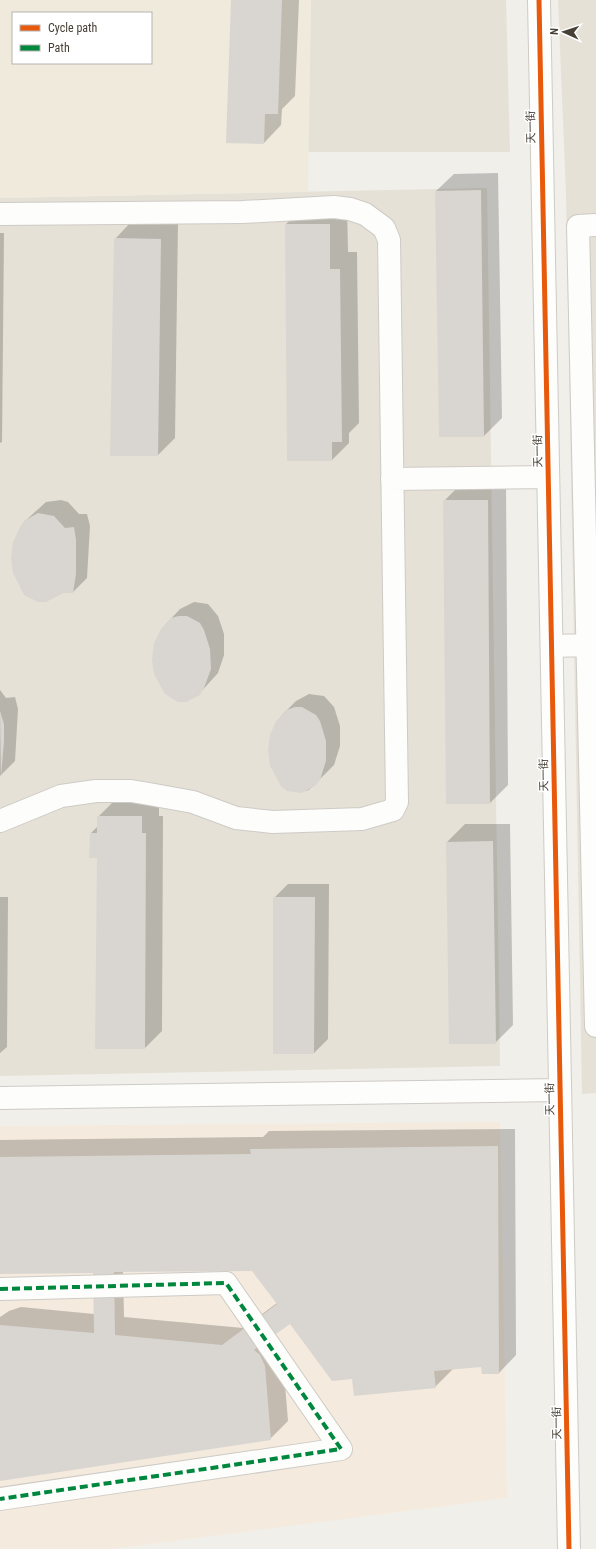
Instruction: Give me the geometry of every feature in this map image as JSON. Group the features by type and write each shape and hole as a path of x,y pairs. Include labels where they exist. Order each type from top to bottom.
{"street":[{"name":"天一街","path":"539,0 570,1549"},
{"path":"0,214 243,212 334,207 365,214 377,221 384,228 389,240 397,802 393,810 362,820 273,822 236,818 193,802 149,794 131,791 96,791 61,796 0,821"},
{"path":"596,225 578,226 596,1026"},
{"path":"392,479 548,477"},
{"path":"552,646 587,645"},
{"path":"0,1098 560,1090"},
{"path":"0,1289 226,1283 341,1449 0,1499"}],"shaded area":[{"path":"0,0 311,0 308,192 0,198"},
{"path":"311,0 506,0 510,152 308,152"},
{"path":"558,0 596,0 596,1093 582,1094 566,193"},
{"path":"487,188 500,1066 0,1076 0,198"},
{"path":"500,1122 507,1498 111,1549 0,1549 0,1126"}],"building":[{"path":"231,0 282,0 278,114 265,114 264,144 226,143"},
{"path":"481,190 484,437 439,437 435,191"},
{"path":"285,224 330,224 330,269 340,269 342,442 332,442 332,461 287,461"},
{"path":"114,238 161,239 158,456 110,456"},
{"path":"443,500 488,500 490,804 446,804"},
{"path":"38,513 54,516 65,528 74,527 76,540 76,574 73,593 64,593 46,602 38,602 24,595 13,573 11,558 13,542 20,527 24,521"},
{"path":"187,616 200,623 204,630 210,649 211,669 204,688 200,695 186,702 178,702 165,694 154,674 152,659 154,643 161,629 171,618"},
{"path":"295,707 302,707 316,715 320,721 326,741 326,761 320,780 315,786 302,793 287,791 281,786 270,766 268,750 270,735 276,721 287,710"},
{"path":"0,711 4,724 1,777"},
{"path":"97,816 142,816 142,833 146,833 145,1049 95,1049 97,858 89,858 90,833 97,833"},
{"path":"493,841 496,1044 449,1044 446,842"},
{"path":"273,897 315,897 314,1054 273,1054"},
{"path":"498,1146 499,1374 482,1374 481,1367 434,1371 436,1388 354,1396 352,1379 332,1381 290,1324 254,1350 260,1355 265,1366 271,1440 0,1481 0,1325 94,1333 93,1273 0,1274 0,1157 251,1154 250,1149","holes":["252,1271 277,1304 222,1345 115,1335 114,1272"]}],"marked path":[{"path":"0,1289 226,1283 341,1449 0,1499"}],"cycle path":[{"path":"539,0 569,1549"}]}
